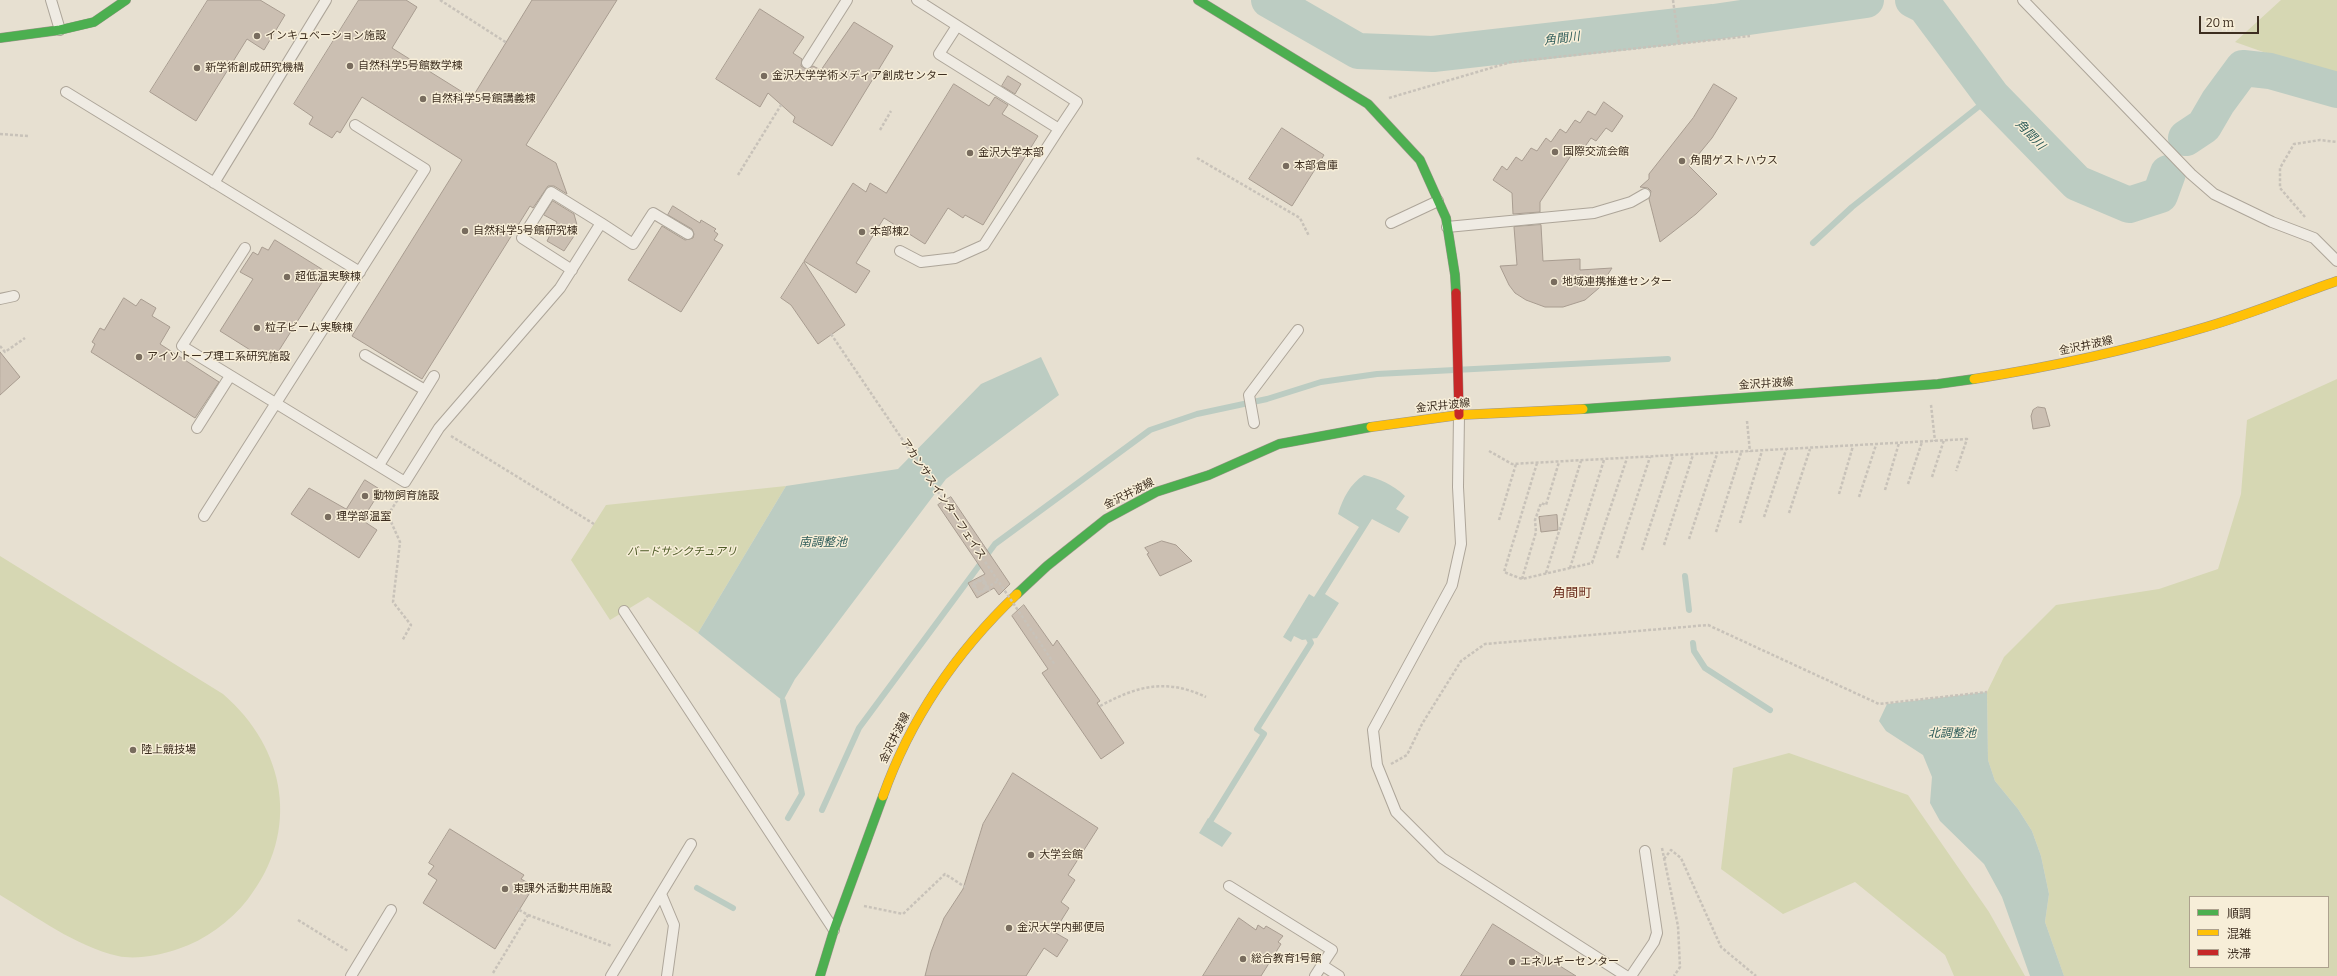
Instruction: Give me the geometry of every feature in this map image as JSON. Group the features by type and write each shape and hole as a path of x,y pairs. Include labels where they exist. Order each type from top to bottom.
{"main road":[{"path":"0,38 60,30 94,22 126,0"},
{"path":"1198,0 1368,104 1420,160 1446,218 1455,275 1456,357 1459,416"},
{"name":"金沢井波線","path":"820,976 834,930 897,757 917,719 940,682 966,647 994,616 1047,566 1106,519 1156,492 1209,475 1279,444 1365,428 1459,416 1562,411 1938,384 2026,371 2110,354 2201,329 2337,281"}],"lane":[{"path":"51,0 60,30"},
{"path":"214,183 326,0"},
{"path":"807,63 847,0"},
{"path":"900,251 921,262 955,258 984,245 1077,102 916,0"},
{"path":"2023,0 2191,174 2214,194 2272,222 2314,238 2337,261"},
{"path":"957,26 939,54 1059,129"},
{"path":"66,92 360,272"},
{"path":"204,516 277,404 425,169 355,125"},
{"path":"572,270 522,238 551,192 633,244 653,213 688,234"},
{"path":"1447,227 1594,213 1631,202 1645,194"},
{"path":"1390,223 1438,202"},
{"path":"245,248 182,346 405,482 438,428 560,288 601,223"},
{"path":"0,299 14,296"},
{"path":"1253,419 1248,395 1298,330"},
{"path":"365,355 425,390"},
{"path":"196,428 230,376"},
{"path":"379,465 434,376"},
{"path":"1459,416 1458,487 1461,544 1452,585 1373,730 1379,771 1396,812 1442,858 1626,976"},
{"path":"624,611 834,930"},
{"path":"611,976 691,844"},
{"path":"1631,976 1654,942 1657,933 1645,851"},
{"path":"1229,886 1332,950 1315,976"},
{"path":"661,894 674,925 667,976"},
{"path":"351,976 391,910"},
{"path":"1322,965 1339,976"}],"path":[{"path":"440,0 508,43"},
{"path":"1673,0 1679,43"},
{"path":"1368,104 1511,62 1750,36"},
{"path":"738,175 781,105"},
{"path":"880,130 891,111"},
{"path":"0,134 28,136"},
{"path":"2314,238 2314,228 2280,188 2280,168 2294,144 2320,140 2337,142"},
{"path":"1198,158 1300,218 1309,236"},
{"name":"アカンサスインターフェイス","path":"831,334 1055,665"},
{"path":"0,346 4,353 25,338"},
{"path":"1931,404 1935,441"},
{"path":"1747,421 1750,452"},
{"path":"438,428 594,524"},
{"path":"1489,451 1512,464 1516,464 1741,453 1967,439 1956,471"},
{"path":"1932,477 1944,440"},
{"path":"1908,484 1922,442"},
{"path":"1885,490 1899,443"},
{"path":"1859,497 1876,445"},
{"path":"1838,494 1853,446"},
{"path":"1789,513 1810,449"},
{"path":"1764,517 1786,450"},
{"path":"1740,522 1762,451"},
{"path":"1716,532 1741,453"},
{"path":"1689,539 1717,454"},
{"path":"1664,545 1693,455"},
{"path":"1642,550 1673,456"},
{"path":"1617,558 1650,457"},
{"path":"1537,463 1504,572 1522,578 1592,563 1627,458"},
{"path":"1570,568 1604,460"},
{"path":"1546,573 1582,461"},
{"path":"1522,578 1536,532 1535,520 1541,503 1546,505 1559,462"},
{"path":"1498,520 1516,464"},
{"path":"402,641 411,625 393,602 400,542 388,515 405,482"},
{"path":"990,591 983,578 972,584 978,594 988,589 983,579 973,584 978,593 987,588 982,580 974,584 978,592 986,588 998,581"},
{"path":"1379,771 1407,755 1422,724 1461,661 1485,644 1708,625 1879,704 1987,692"},
{"path":"1100,706 1130,692 1155,686 1181,687 1206,697"},
{"path":"1662,848 1678,926 1680,967 1674,976"},
{"path":"1664,859 1671,850 1681,858 1721,947 1756,976"},
{"path":"864,906 903,914 945,874 965,887"},
{"path":"516,908 528,915 626,951"},
{"path":"493,973 528,915"},
{"path":"298,920 361,959"}],"green space":[{"path":"2281,0 2337,0 2337,75 2300,65 2235,42"},
{"path":"2337,379 2337,976 2064,976 2045,922 2049,894 2041,856 2032,831 2018,809 1995,781 1988,760 1987,692 2004,657 2056,605 2159,589 2218,569 2241,494 2247,420"},
{"name":"バードサンクチュアリ","path":"786,486 698,633 648,597 610,620 571,560 606,505"},
{"name":"陸上競技場","path":"0,556 223,694 244,716 261,739 273,765 279,791 280,818 275,846 265,873 248,899 225,923 198,941 178,949 156,955 140,957 118,956 72,938 0,895"},
{"path":"1789,753 1908,795 1989,912 2025,976 1954,976 1945,955 1855,882 1783,914 1721,869 1733,768"}],"water":[{"name":"南調整池","path":"1041,357 1059,395 946,479 795,679 783,701 698,633 786,486 898,469 981,384"},
{"path":"1364,475 1386,482 1405,496 1396,509 1409,517 1399,533 1372,519 1325,594 1339,603 1317,638 1302,640 1294,636 1291,642 1283,637 1309,594 1314,597 1359,527 1338,514 1342,502 1351,487"},
{"name":"北調整池","path":"1987,692 1988,760 1995,781 2018,809 2032,831 2041,856 2049,894 2045,922 2064,976 2030,976 2002,897 1984,864 1940,821 1930,803 1932,777 1923,755 1886,731 1879,721 1887,704"},
{"path":"1208,818 1232,833 1222,847 1199,833"}],"building":[{"name":"新学術創成研究機構","path":"208,0 260,0 285,15 264,50 247,39 196,121 150,92"},
{"path":"359,0 406,0 417,7 392,48 472,98 532,0 617,0 526,145 556,163 567,194 554,186 548,186 533,208 530,206 422,379 352,336 462,160 362,97 340,133 337,131 332,138 309,124 313,117 294,104"},
{"name":"金沢大学学術メディア創成センター","path":"760,9 804,37 793,53 802,59 801,66 806,69 813,66 821,70 854,22 893,46 832,146 793,122 795,117 768,93 760,107 716,79"},
{"path":"1008,76 1021,84 1015,94 1002,86"},
{"path":"954,84 989,106 995,97 1008,105 1002,114 1038,136 983,225 965,215 963,218 948,208 925,244 884,218 856,263 870,271 856,293 804,261 853,183 866,192 870,183 886,193"},
{"name":"角間ゲストハウス","path":"1714,84 1737,98 1712,138 1689,166 1717,194 1696,214 1660,242 1649,199 1651,191 1648,188 1640,187 1649,179 1649,174 1693,118"},
{"name":"国際交流会館","path":"1604,102 1623,116 1612,132 1606,128 1596,141 1591,138 1581,152 1576,148 1540,202 1540,212 1513,214 1512,193 1493,180 1502,166 1507,170 1516,157 1522,161 1531,148 1537,151 1546,138 1551,142 1560,129 1566,133 1575,120 1580,123 1588,111 1595,115"},
{"name":"本部倉庫","path":"1282,128 1324,155 1292,206 1249,179"},
{"path":"553,201 574,214 577,225 574,236 564,251 547,241 557,222 544,215"},
{"path":"673,206 700,223 701,220 716,229 714,231 718,234 714,240 723,245 681,312 628,280 662,226 685,240 693,238 694,234 692,229 668,215"},
{"name":"地域連携推進センター","path":"1541,225 1543,261 1580,259 1580,270 1612,268 1599,288 1585,300 1563,307 1545,307 1526,300 1515,293 1509,285 1500,266 1517,265 1514,227"},
{"path":"275,240 328,273 271,363 220,331 253,279 240,272 253,252 258,255 262,247 268,250"},
{"path":"804,262 845,325 818,344 791,305 781,298"},
{"name":"アイソトープ理工系研究施設","path":"124,298 136,306 141,299 156,308 152,316 170,327 160,344 219,382 195,418 91,352 95,344 92,342 100,328 104,330"},
{"path":"0,352 20,377 0,395"},
{"path":"2038,407 2045,408 2050,426 2033,429 2031,416 2033,410"},
{"path":"365,480 381,490 362,520 377,530 359,558 291,514 309,488 346,509"},
{"path":"951,497 1010,584 999,595 994,588 977,598 968,583 985,574 938,505"},
{"path":"1557,515 1558,530 1541,532 1539,517"},
{"path":"1162,541 1176,545 1192,561 1160,576 1145,548"},
{"path":"1024,605 1053,646 1057,640 1100,701 1097,703 1124,743 1101,759 1042,673 1048,669 1012,616"},
{"path":"1013,773 1098,828 1068,875 1075,880 1061,902 1069,908 1054,932 1068,940 1057,957 1044,948 1026,976 925,976 931,952 944,918 963,889 983,824"},
{"name":"東課外活動共用施設","path":"450,829 524,875 521,879 534,886 495,949 423,903 437,880 428,874 434,866 429,863"},
{"name":"総合教育1号館","path":"1239,918 1256,930 1258,925 1264,929 1266,926 1283,936 1278,942 1281,944 1261,976 1203,976"},
{"name":"エネルギーセンター","path":"1493,924 1531,948 1576,976 1461,976"}],"waterway":[{"name":"角間川","path":"1269,0 1358,51 1433,54 1714,22 1866,0"},
{"name":"角間川","path":"1913,0 1925,6 1992,96 2077,183 2129,205 2160,195 2168,173"},
{"name":"角間川","path":"2186,138 2204,126 2218,102 2243,68 2270,71 2337,90"},
{"path":"1813,243 1852,207 1992,96"},
{"path":"822,810 859,728 995,544 1150,430 1197,414 1267,399 1321,382 1377,374 1668,359"},
{"path":"1685,576 1689,610"},
{"path":"1211,820 1264,734 1257,729 1311,643 1309,639"},
{"path":"1693,643 1694,651 1705,668 1770,710"},
{"path":"783,701 802,794 788,818"},
{"path":"697,888 733,908"}],"traffic: fast":[{"path":"0,38 60,30 94,22 126,0"},
{"path":"1198,0 1368,104 1420,160 1446,218 1455,275 1456,293"},
{"path":"1583,409 1938,384 1974,379"},
{"path":"1017,594 1047,566 1106,519 1156,492 1209,475 1279,444 1371,427"},
{"path":"820,976 834,930 883,796"}],"traffic: slow":[{"path":"1974,379 2087,358 2171,337 2217,324 2337,281"},
{"path":"1371,427 1459,415 1583,409"},
{"path":"883,796 907,739 938,687 974,639 1017,594"}],"traffic: jam":[{"path":"1456,293 1459,415"}],"place":[{"name":"インキュベーション施設","path":"257,36"},
{"name":"自然科学5号館数学棟","path":"350,66"},
{"name":"新学術創成研究機構","path":"197,68"},
{"name":"金沢大学学術メディア創成センター","path":"764,76"},
{"name":"自然科学5号館講義棟","path":"423,99"},
{"name":"国際交流会館","path":"1555,152"},
{"name":"金沢大学本部","path":"970,153"},
{"name":"角間ゲストハウス","path":"1682,161"},
{"name":"本部倉庫","path":"1286,166"},
{"name":"自然科学5号館研究棟","path":"465,231"},
{"name":"本部棟2","path":"862,232"},
{"name":"超低温実験棟","path":"287,277"},
{"name":"地域連携推進センター","path":"1554,282"},
{"name":"粒子ビーム実験棟","path":"257,328"},
{"name":"アイソトープ理工系研究施設","path":"139,357"},
{"name":"動物飼育施設","path":"365,496"},
{"name":"理学部温室","path":"328,517"},
{"name":"陸上競技場","path":"133,750"},
{"name":"大学会館","path":"1031,855"},
{"name":"東課外活動共用施設","path":"505,889"},
{"name":"金沢大学内郵便局","path":"1009,928"},
{"name":"総合教育1号館","path":"1243,959"},
{"name":"エネルギーセンター","path":"1512,962"}],"district":[{"name":"角間町","path":"1572,593"}]}
